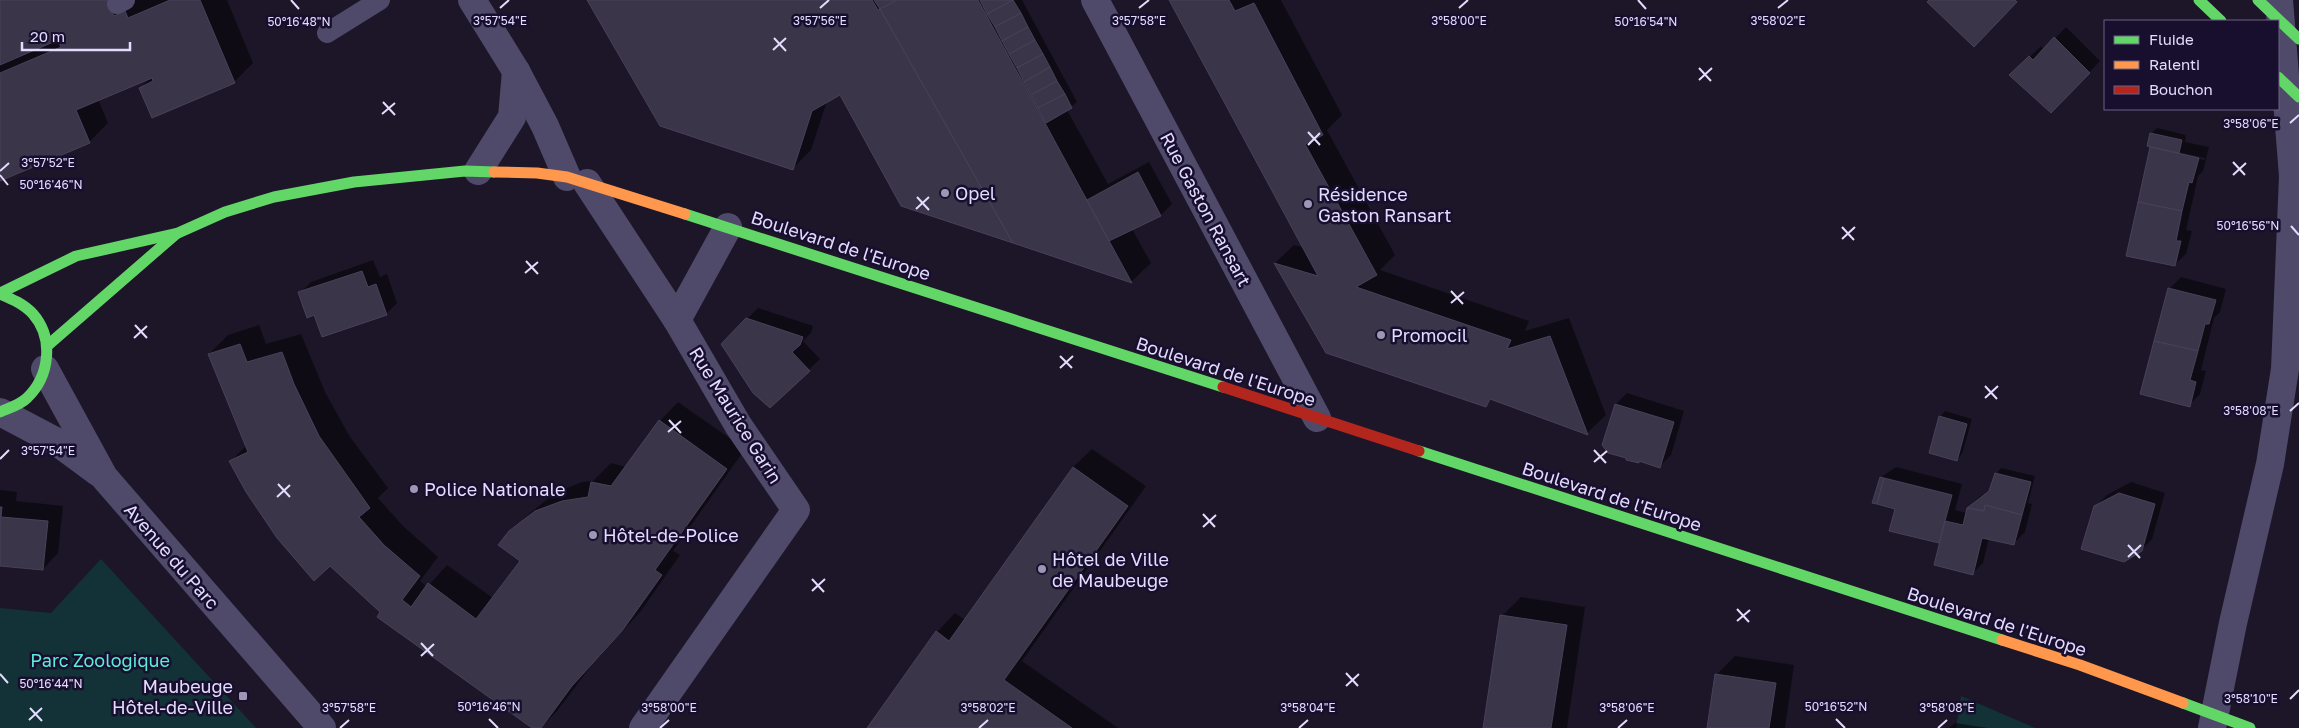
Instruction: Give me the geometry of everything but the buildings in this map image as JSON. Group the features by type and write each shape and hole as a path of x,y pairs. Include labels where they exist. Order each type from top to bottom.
{"main road":[{"path":"2199,0 2220,20"},
{"path":"2258,0 2286,20"},
{"name":"Boulevard de l'Europe","path":"0,294 76,256 178,233 225,212 274,197 354,182 465,171 536,173 577,180 728,227 2080,665 2214,721 2250,728"},
{"name":"Boulevard de l'Europe","path":"0,412 15,406 29,397 39,384 46,358 178,233"},
{"path":"0,294 20,303 33,314 43,329 46,358"}],"street":[{"name":"Rue Maurice Garin","path":"472,0 516,70 545,126 577,180 677,320 738,424 796,510 643,728"},
{"name":"Rue Gaston Ransart","path":"1096,0 1317,418"},
{"path":"2214,721 2233,623 2270,464 2285,369 2293,176 2287,86 2286,20"},
{"path":"478,171 512,117 516,70"},
{"path":"677,320 728,227"},
{"name":"Avenue du Parc","path":"46,358 104,477 322,728"},
{"path":"0,412 57,442 104,477"}],"lane":[{"path":"327,33 380,0"}],"green space":[{"name":"Parc Zoologique","path":"101,559 256,728 0,728 0,608 51,613"},
{"path":"1961,696 2035,728 1956,728"}],"traffic: fast":[{"path":"2199,0 2220,20"},
{"path":"2258,0 2299,39"},
{"path":"2279,78 2299,97"},
{"path":"0,293 76,256 178,233 225,212 274,197 354,182 465,171 494,172"},
{"path":"685,214 1223,387"},
{"path":"47,346 176,234"},
{"path":"0,294 22,305 33,314 40,324 46,345 45,368 35,389 21,403 0,412"},
{"path":"1419,451 2002,640"},
{"path":"2183,703 2250,728"}],"traffic: slow":[{"path":"494,172 537,173 567,177 685,214"},
{"path":"2002,640 2080,665 2183,703"}],"traffic: jam":[{"path":"1223,387 1419,451"}],"place":[{"name":"Opel","path":"945,193"},
{"name":"Résidence Gaston Ransart","path":"1308,204"},
{"name":"Promocil","path":"1381,335"},
{"name":"Police Nationale","path":"414,489"},
{"name":"Hôtel-de-Police","path":"593,535"},
{"name":"Hôtel de Ville de Maubeuge","path":"1042,569"},
{"name":"Maubeuge Hôtel-de-Ville","path":"243,696"}]}
